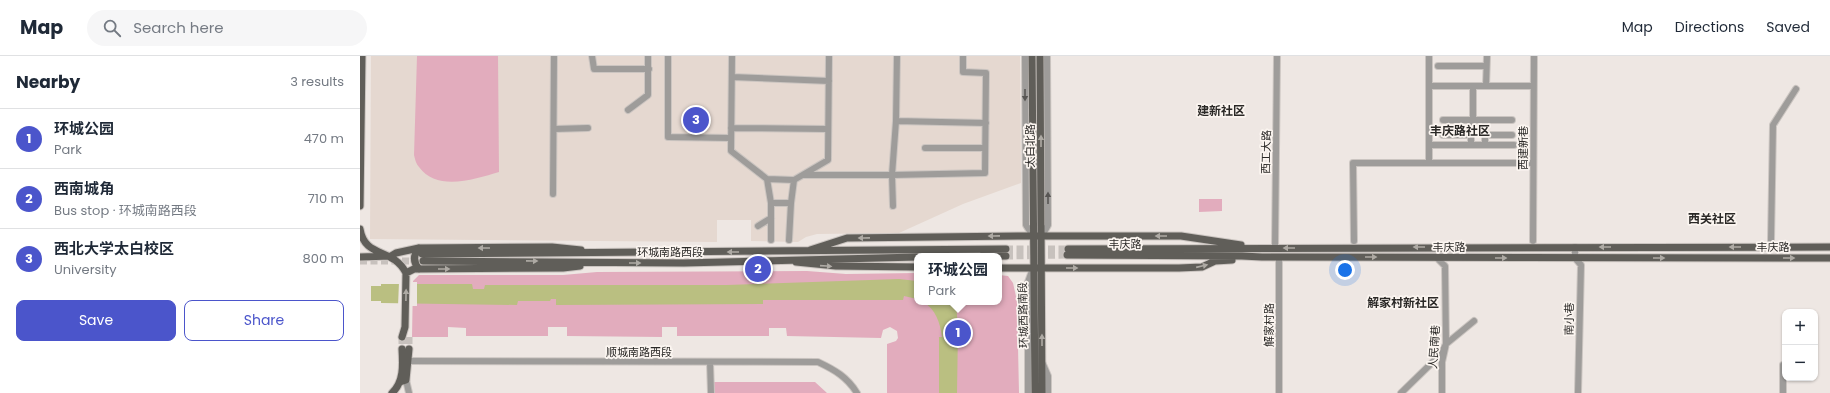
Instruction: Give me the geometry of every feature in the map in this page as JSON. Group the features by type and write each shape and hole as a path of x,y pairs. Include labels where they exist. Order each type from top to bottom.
{"main road":[{"path":"360,206 362,56"},
{"name":"太白北路","path":"1032,56 1034,268"},
{"name":"太白北路","path":"1040,56 1042,236"},
{"path":"360,229 363,240 372,249 391,256 403,267 406,275 405,337"},
{"path":"802,252 847,238 1033,236 1181,236 1272,248"},
{"name":"环城西路南段","path":"1042,236 1042,393"},
{"name":"丰庆路","path":"1830,247 1272,248 1068,252 1262,257 1830,258"},
{"name":"环城南路西段","path":"360,256 391,256 396,252 596,262 684,263 914,257"},
{"name":"环城南路西段","path":"422,254 621,252 1006,252 1000,253"},
{"path":"419,269 414,263 414,257 422,254"},
{"path":"1002,268 1202,267 1215,262 1262,257"},
{"path":"788,261 836,266 914,267"},
{"path":"406,275 414,269 562,268 596,262"},
{"name":"环城西路南段","path":"1034,268 1035,390"},
{"path":"392,393 403,381 408,361 406,349 403,381"}],"street":[{"path":"553,194 554,56"},
{"path":"592,56 594,69 649,69"},
{"path":"628,110 648,95 648,56"},
{"path":"668,56 668,137 731,138"},
{"path":"732,56 731,151 768,179 794,180 828,160 829,56"},
{"path":"893,206 892,175 896,121 897,56"},
{"path":"803,175 985,174 986,73 963,72 963,56"},
{"path":"1025,56 1026,225 1033,236"},
{"path":"1042,236 1048,225 1047,56"},
{"name":"西工大路","path":"1272,248 1277,56"},
{"path":"1429,56 1429,163"},
{"path":"1486,86 1487,56"},
{"name":"西建新巷","path":"1532,241 1534,56"},
{"path":"1438,66 1486,66"},
{"path":"732,77 829,81"},
{"path":"1429,86 1533,86"},
{"path":"1471,145 1473,86"},
{"path":"1771,240 1773,125 1796,89"},
{"path":"1443,120 1512,120"},
{"path":"1485,120 1485,145"},
{"path":"896,121 986,123"},
{"path":"554,129 588,128"},
{"path":"732,128 828,129"},
{"path":"1442,135 1471,135"},
{"path":"1485,135 1512,135"},
{"path":"1429,145 1514,145"},
{"path":"924,148 985,148"},
{"path":"1354,241 1353,163 1533,163"},
{"path":"768,179 771,203 771,240"},
{"path":"789,240 794,180"},
{"path":"771,203 791,203"},
{"path":"758,226 771,218"},
{"name":"南小巷","path":"1575,247 1575,258 1580,265 1578,393"},
{"name":"解家村路","path":"1279,257 1279,393"},
{"name":"人民南巷","path":"1437,258 1445,266 1446,344 1442,362 1442,393"},
{"name":"环城西路南段","path":"1028,393 1028,282 1034,268"},
{"path":"1401,393 1441,354 1446,344 1474,321"},
{"name":"顺城南路西段","path":"408,361 818,362 835,369 850,381 857,393"},
{"name":"环城西路南段","path":"1042,361 1048,376 1048,393"},
{"path":"710,362 711,393"},
{"path":"1028,373 1035,390"},
{"path":"403,381 409,393"},
{"path":"1783,381 1783,393"}],"shaded area":[{"path":"371,56 1020,56 1021,183 963,204 899,233 817,234 806,237 798,242 751,241 751,220 717,220 717,242 370,239"},
{"path":"417,56 498,56 499,172 479,178 457,182 436,179 427,175 418,166 414,155"},
{"path":"1199,199 1222,199 1222,211 1199,212"},
{"path":"807,271 846,274 914,273 914,305 1002,305 1002,275 1008,276 1013,283 1017,301 1019,393 887,393 887,344 896,341 898,338 897,331 890,327 883,330 881,338 787,336 786,328 769,328 769,336 677,336 677,327 662,327 662,337 567,336 567,327 548,327 548,336 466,336 466,328 448,327 448,337 412,337 413,281 419,275 563,275 597,272"},
{"path":"899,279 914,281 914,298 904,296 903,300 763,300 763,304 556,305 556,299 551,299 550,301 518,301 517,305 381,303 381,301 360,301 360,286 381,286 381,284 472,284 473,289 484,289 485,285 727,285"},
{"path":"927,305 956,305 958,329 957,393 939,393 939,337 942,337 939,322 931,308"},
{"path":"713,382 815,382 827,393 713,393"}],"pier":[{"path":"399,282 417,282 417,306 398,306"},
{"path":"360,284 371,284 371,303 360,303"}],"tunnel":[{"path":"1006,249 1068,249"},
{"path":"1006,256 1067,255"},
{"path":"360,261 420,261"},
{"path":"402,337 402,349"},
{"path":"409,337 409,349"}],"place":[{"name":"西北大学太白校区","path":"696,120"},
{"name":"西南城角","path":"758,269"},
{"name":"环城公园","path":"958,333"}],"district":[{"name":"建新社区","path":"1221,111"},
{"name":"丰庆路社区","path":"1460,131"},
{"name":"西关社区","path":"1712,219"},
{"name":"解家村新社区","path":"1403,303"}]}
